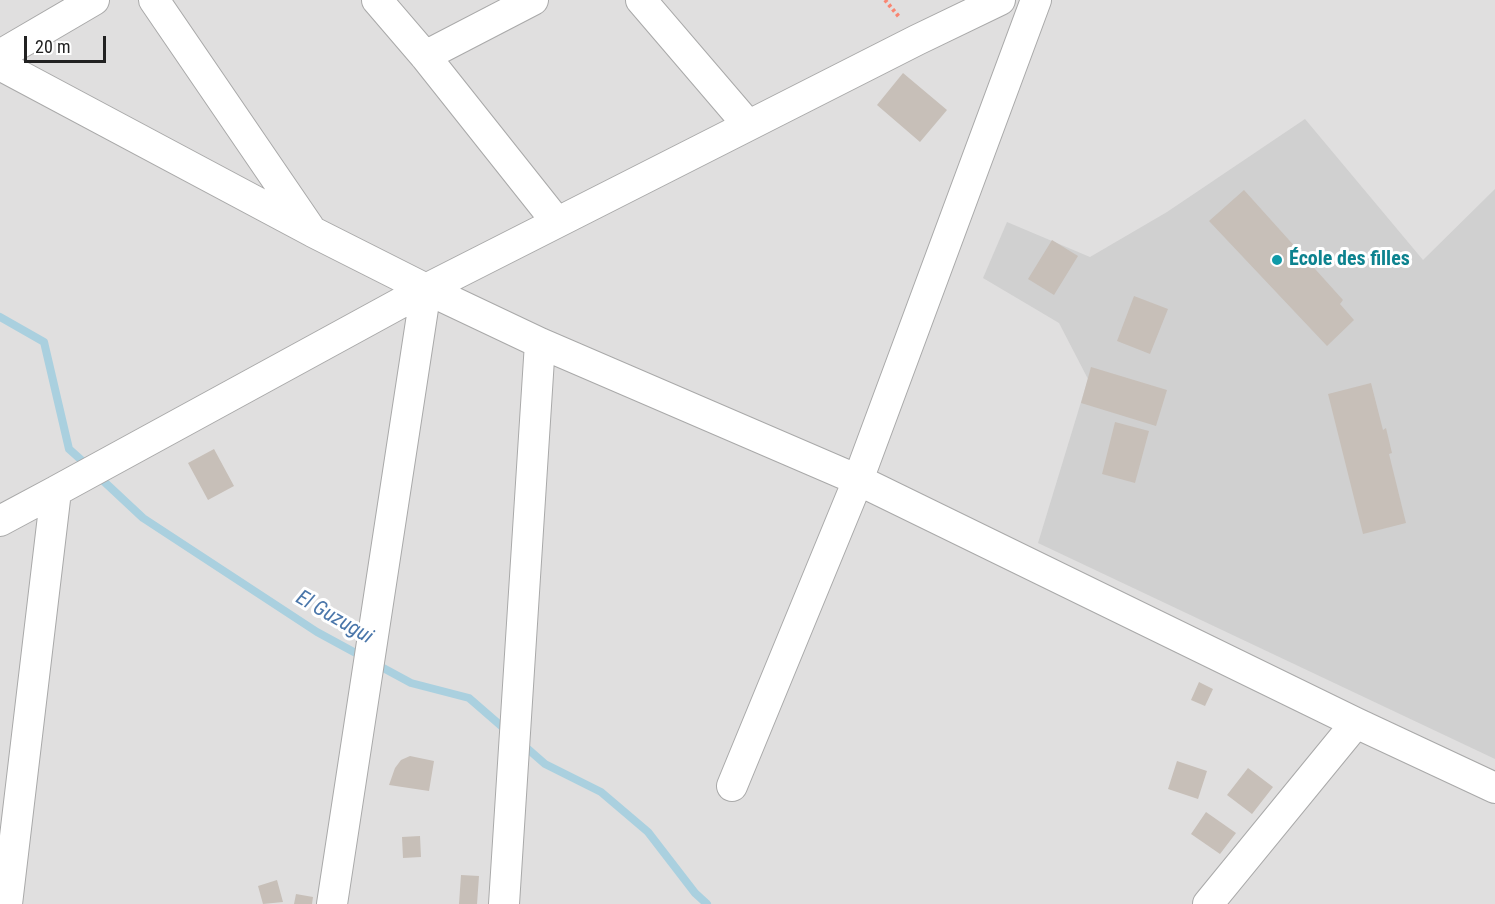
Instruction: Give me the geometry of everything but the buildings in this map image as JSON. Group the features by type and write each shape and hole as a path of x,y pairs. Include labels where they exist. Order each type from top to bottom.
{"street":[{"path":"0,55 94,0"},
{"path":"154,0 313,232"},
{"path":"377,0 425,56 556,221"},
{"path":"425,56 533,0"},
{"path":"641,0 748,125"},
{"path":"0,521 426,289 556,221 1000,0"},
{"path":"732,786 858,480 1036,0"},
{"path":"0,65 313,232 426,289 540,343 858,480 1356,723 1495,788"},
{"path":"332,904 426,289"},
{"path":"504,904 540,343"},
{"path":"8,904 56,491"},
{"path":"1208,904 1356,723"}],"shaded area":[{"path":"0,0 1495,0 1495,904 0,904"},
{"path":"1305,119 1423,260 1495,189 1495,759 1038,543 1088,379 1059,323 983,278 1007,222 1090,257 1167,212"}],"waterway":[{"name":"El Guzugui","path":"0,317 44,342 69,449 88,466"},
{"name":"El Guzugui","path":"97,475 143,518 317,632 363,657"},
{"name":"El Guzugui","path":"374,663 411,683 469,698 507,731"},
{"name":"El Guzugui","path":"521,743 545,764 601,792 648,832 695,893 707,904"}],"place":[{"name":"École des filles","path":"1277,260"}]}
